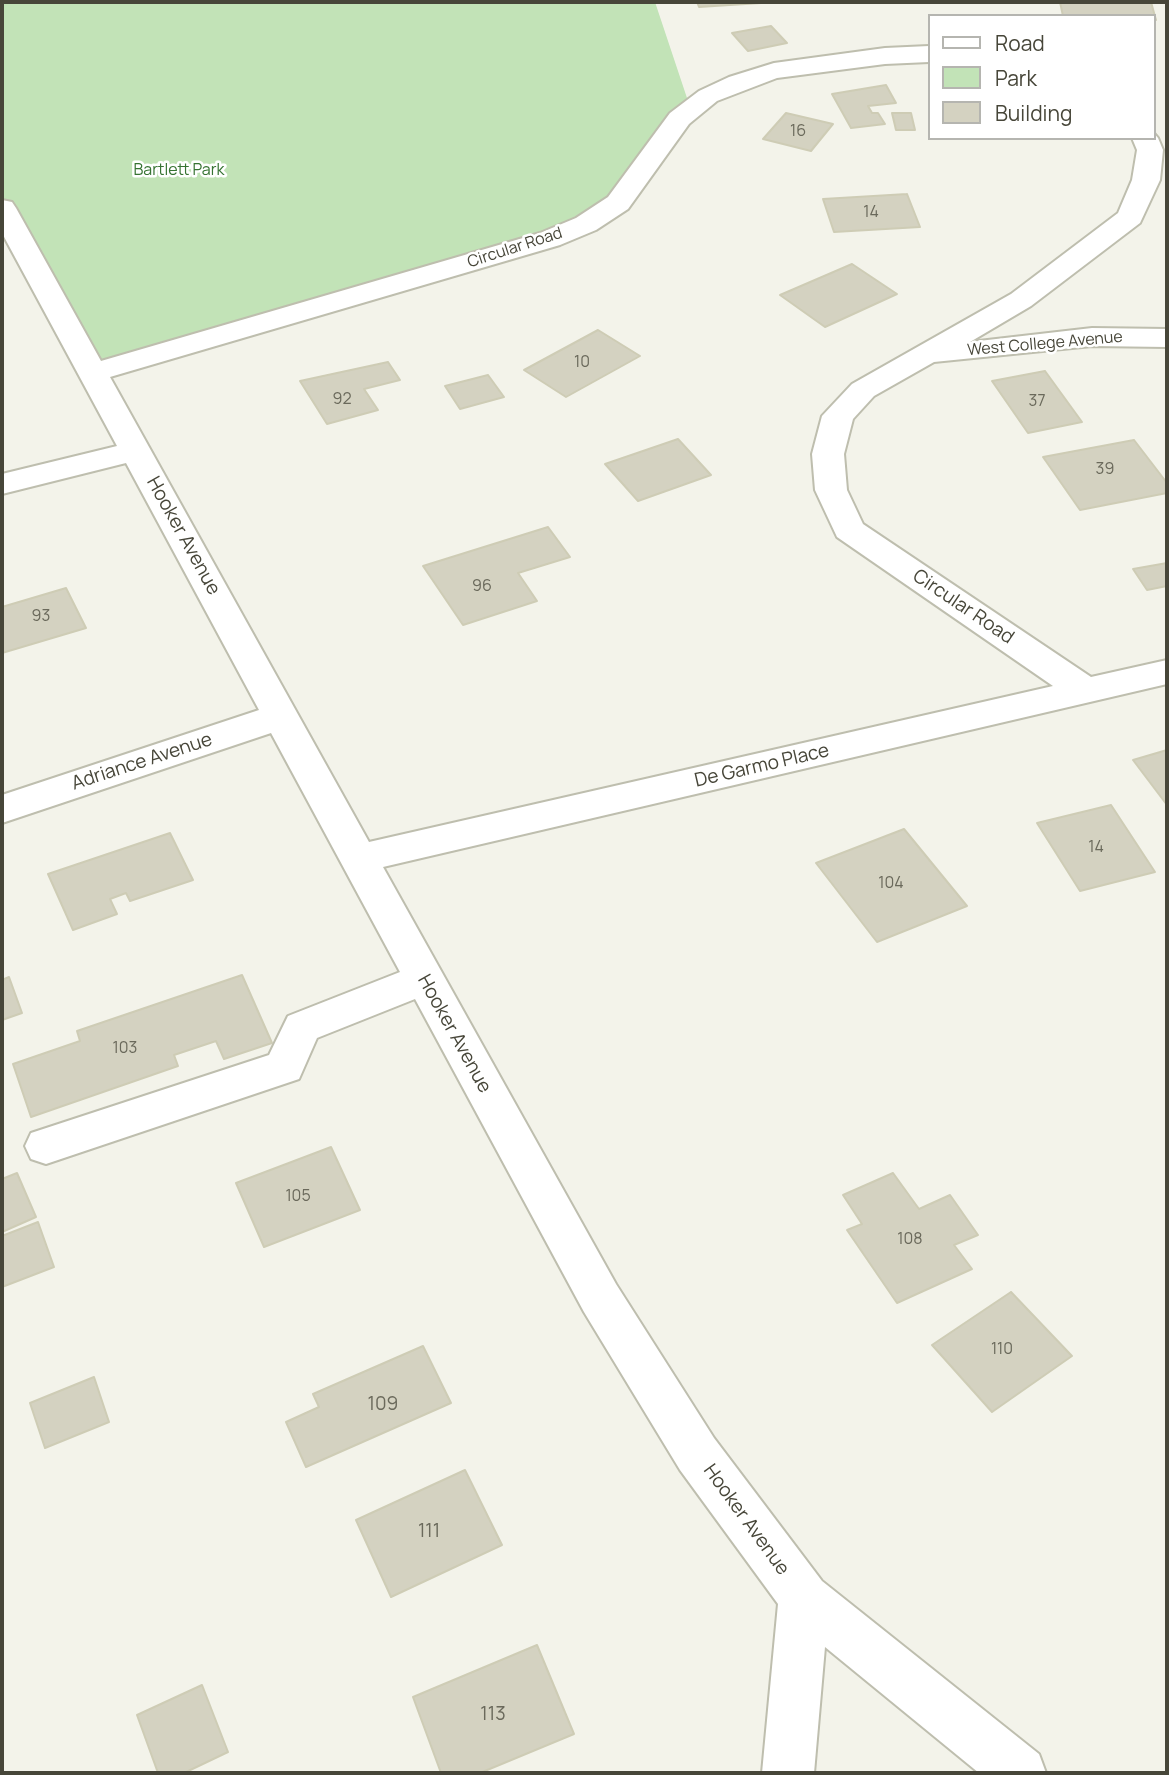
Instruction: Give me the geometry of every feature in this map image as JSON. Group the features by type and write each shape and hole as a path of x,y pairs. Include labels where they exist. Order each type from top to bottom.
{"street":[{"name":"Circular Road","path":"93,373 550,239 586,224 618,203 641,175 679,119 708,96 738,82 774,71 885,56 928,54"},
{"name":"Circular Road","path":"1086,691 849,530 831,489 828,454 838,416 863,390 1021,300 1130,217 1146,180 1150,150 1146,140"},
{"name":"Hooker Avenue","path":"2,208 621,1336 704,1464 804,1598 1020,1773"},
{"name":"West College Avenue","path":"923,355 1092,337 1167,338"},
{"path":"2,484 136,451"},
{"name":"De Garmo Place","path":"357,859 1167,672"},
{"name":"Adriance Avenue","path":"2,809 282,716"},
{"path":"46,1146 284,1067 302,1027 424,979"},
{"path":"788,1773 804,1598"}],"green space":[{"name":"Bartlett Park","path":"2,2 655,2 691,110 600,214 93,373 2,208"}],"building":[{"path":"697,2 761,2 761,3 699,7"},
{"path":"1060,2 1151,2 1154,14 1063,14"},
{"path":"771,26 787,43 748,51 732,33"},
{"path":"886,85 896,103 868,106 872,113 878,113 885,124 851,128 832,94"},
{"path":"786,113 833,124 811,151 763,139"},
{"path":"892,113 911,113 915,130 896,130"},
{"path":"907,194 920,227 834,232 823,199"},
{"path":"852,264 897,294 825,327 780,295"},
{"path":"598,330 640,356 566,397 524,370"},
{"path":"388,362 400,380 364,389 378,410 327,424 300,381"},
{"path":"1045,371 1082,422 1028,433 992,381"},
{"path":"488,375 504,397 460,409 445,386"},
{"path":"678,439 711,475 638,501 605,464"},
{"path":"1134,440 1167,483 1167,493 1080,510 1043,457"},
{"path":"548,527 570,557 518,573 537,601 463,625 423,566"},
{"path":"1167,563 1167,586 1147,590 1133,569"},
{"path":"66,588 86,628 2,653 2,607"},
{"path":"1167,750 1167,805 1133,760"},
{"path":"1111,805 1155,872 1080,891 1037,823"},
{"path":"904,829 967,906 877,942 816,863"},
{"path":"170,833 193,880 130,901 126,893 110,899 117,914 73,930 48,874"},
{"path":"242,975 272,1043 224,1059 216,1041 174,1055 178,1066 31,1117 13,1064 80,1041 77,1031"},
{"path":"9,977 22,1013 2,1020 2,980"},
{"path":"331,1147 360,1210 264,1247 236,1183"},
{"path":"17,1173 36,1217 2,1232 2,1179"},
{"path":"893,1173 919,1209 950,1195 978,1235 954,1245 972,1269 897,1303 847,1230 862,1224 843,1195"},
{"path":"38,1222 54,1267 2,1287 2,1236"},
{"path":"1011,1292 1072,1356 992,1412 932,1345"},
{"path":"423,1346 451,1403 306,1467 286,1422 319,1407 313,1394"},
{"path":"94,1377 109,1422 45,1448 30,1403"},
{"path":"465,1470 502,1545 391,1597 356,1520"},
{"path":"537,1645 574,1734 480,1773 441,1773 413,1697"},
{"path":"202,1685 228,1752 184,1773 158,1773 137,1715"}]}
